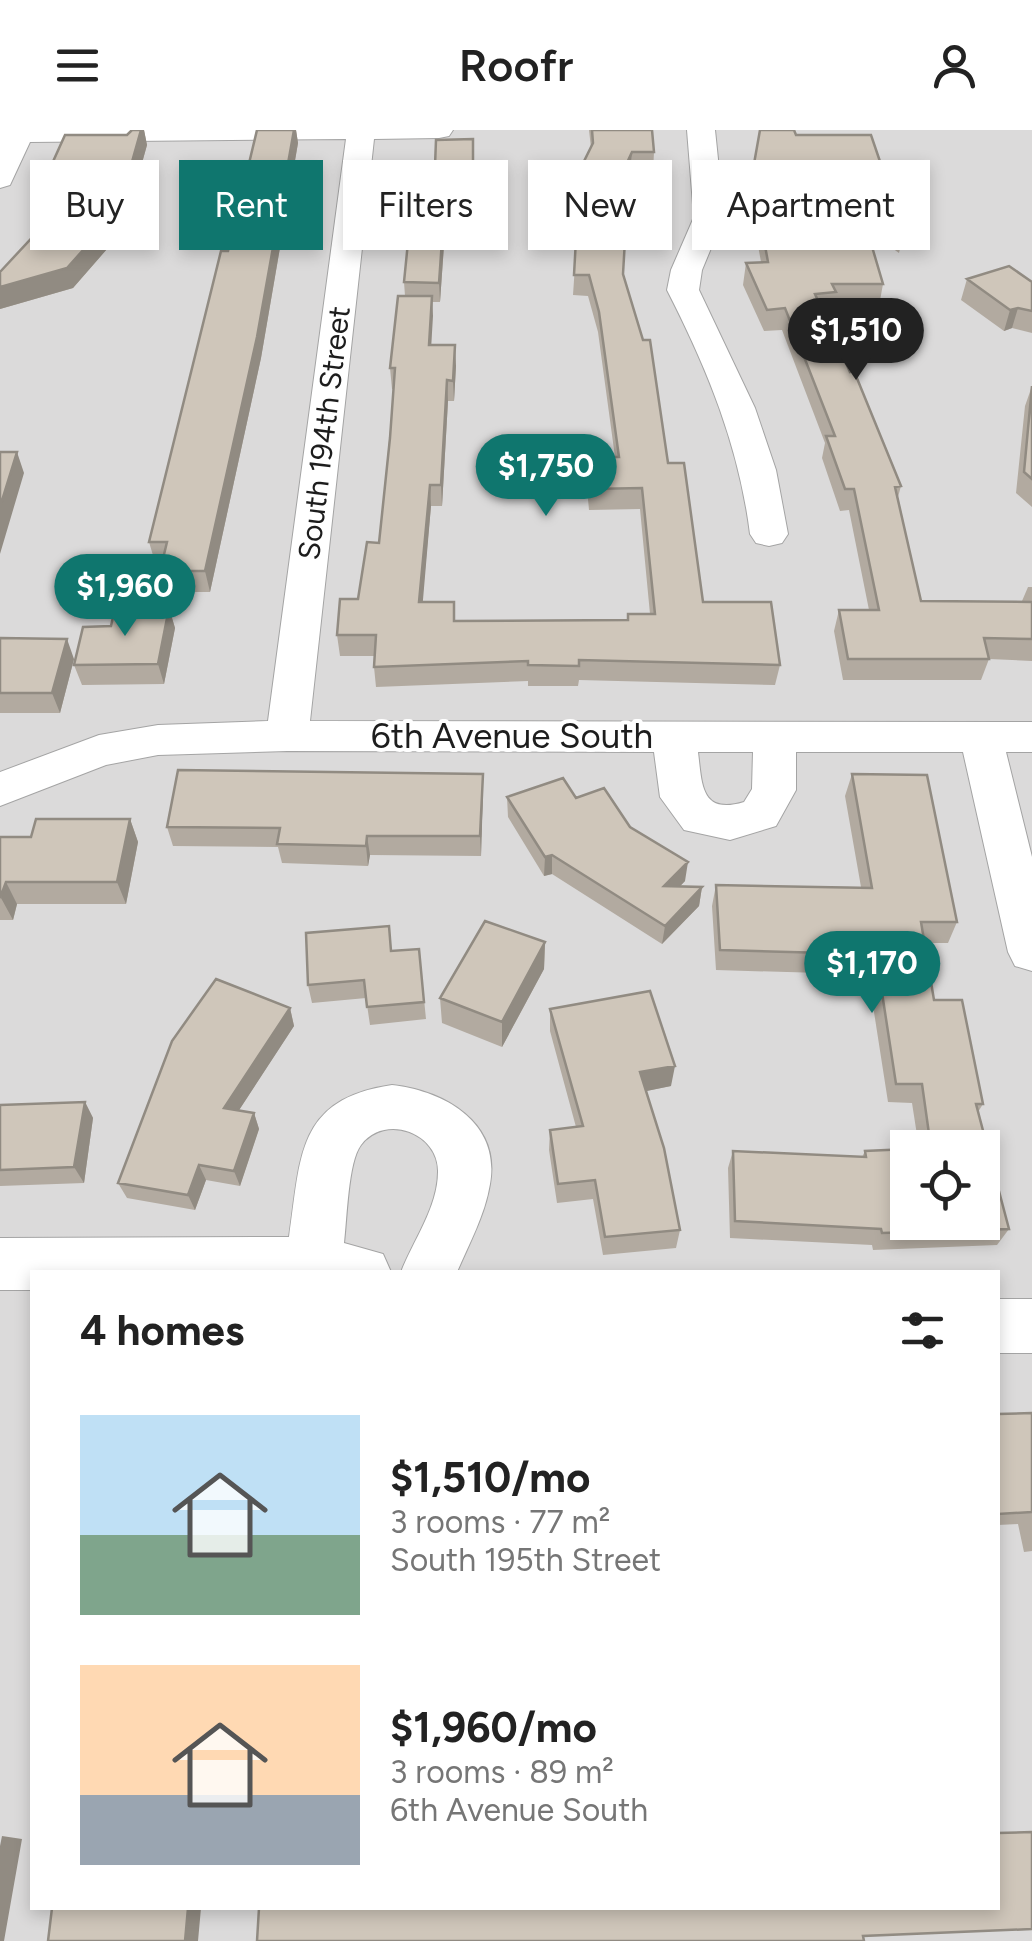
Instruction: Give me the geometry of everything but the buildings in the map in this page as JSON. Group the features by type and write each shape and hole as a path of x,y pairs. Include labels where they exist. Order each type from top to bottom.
{"street":[{"name":"South 194th Street","path":"288,736 361,130"},
{"path":"0,179 10,134 438,130"},
{"path":"701,130 709,217 704,237 682,272 682,290 735,403 764,485 769,534"},
{"path":"980,735 1032,952"},
{"name":"6th Avenue South","path":"0,790 99,750 158,740 288,736 1032,737"},
{"path":"674,736 682,797 700,818 730,824 760,814 774,790 775,736"},
{"path":"0,1264 338,1268 334,1137 351,1120 373,1110 397,1107 421,1110 440,1120 454,1134 462,1152 465,1172 460,1192 430,1270"},
{"path":"1000,1326 1032,1326"}],"shaded area":[{"path":"0,130 1032,130 1032,1941 0,1941"}]}
